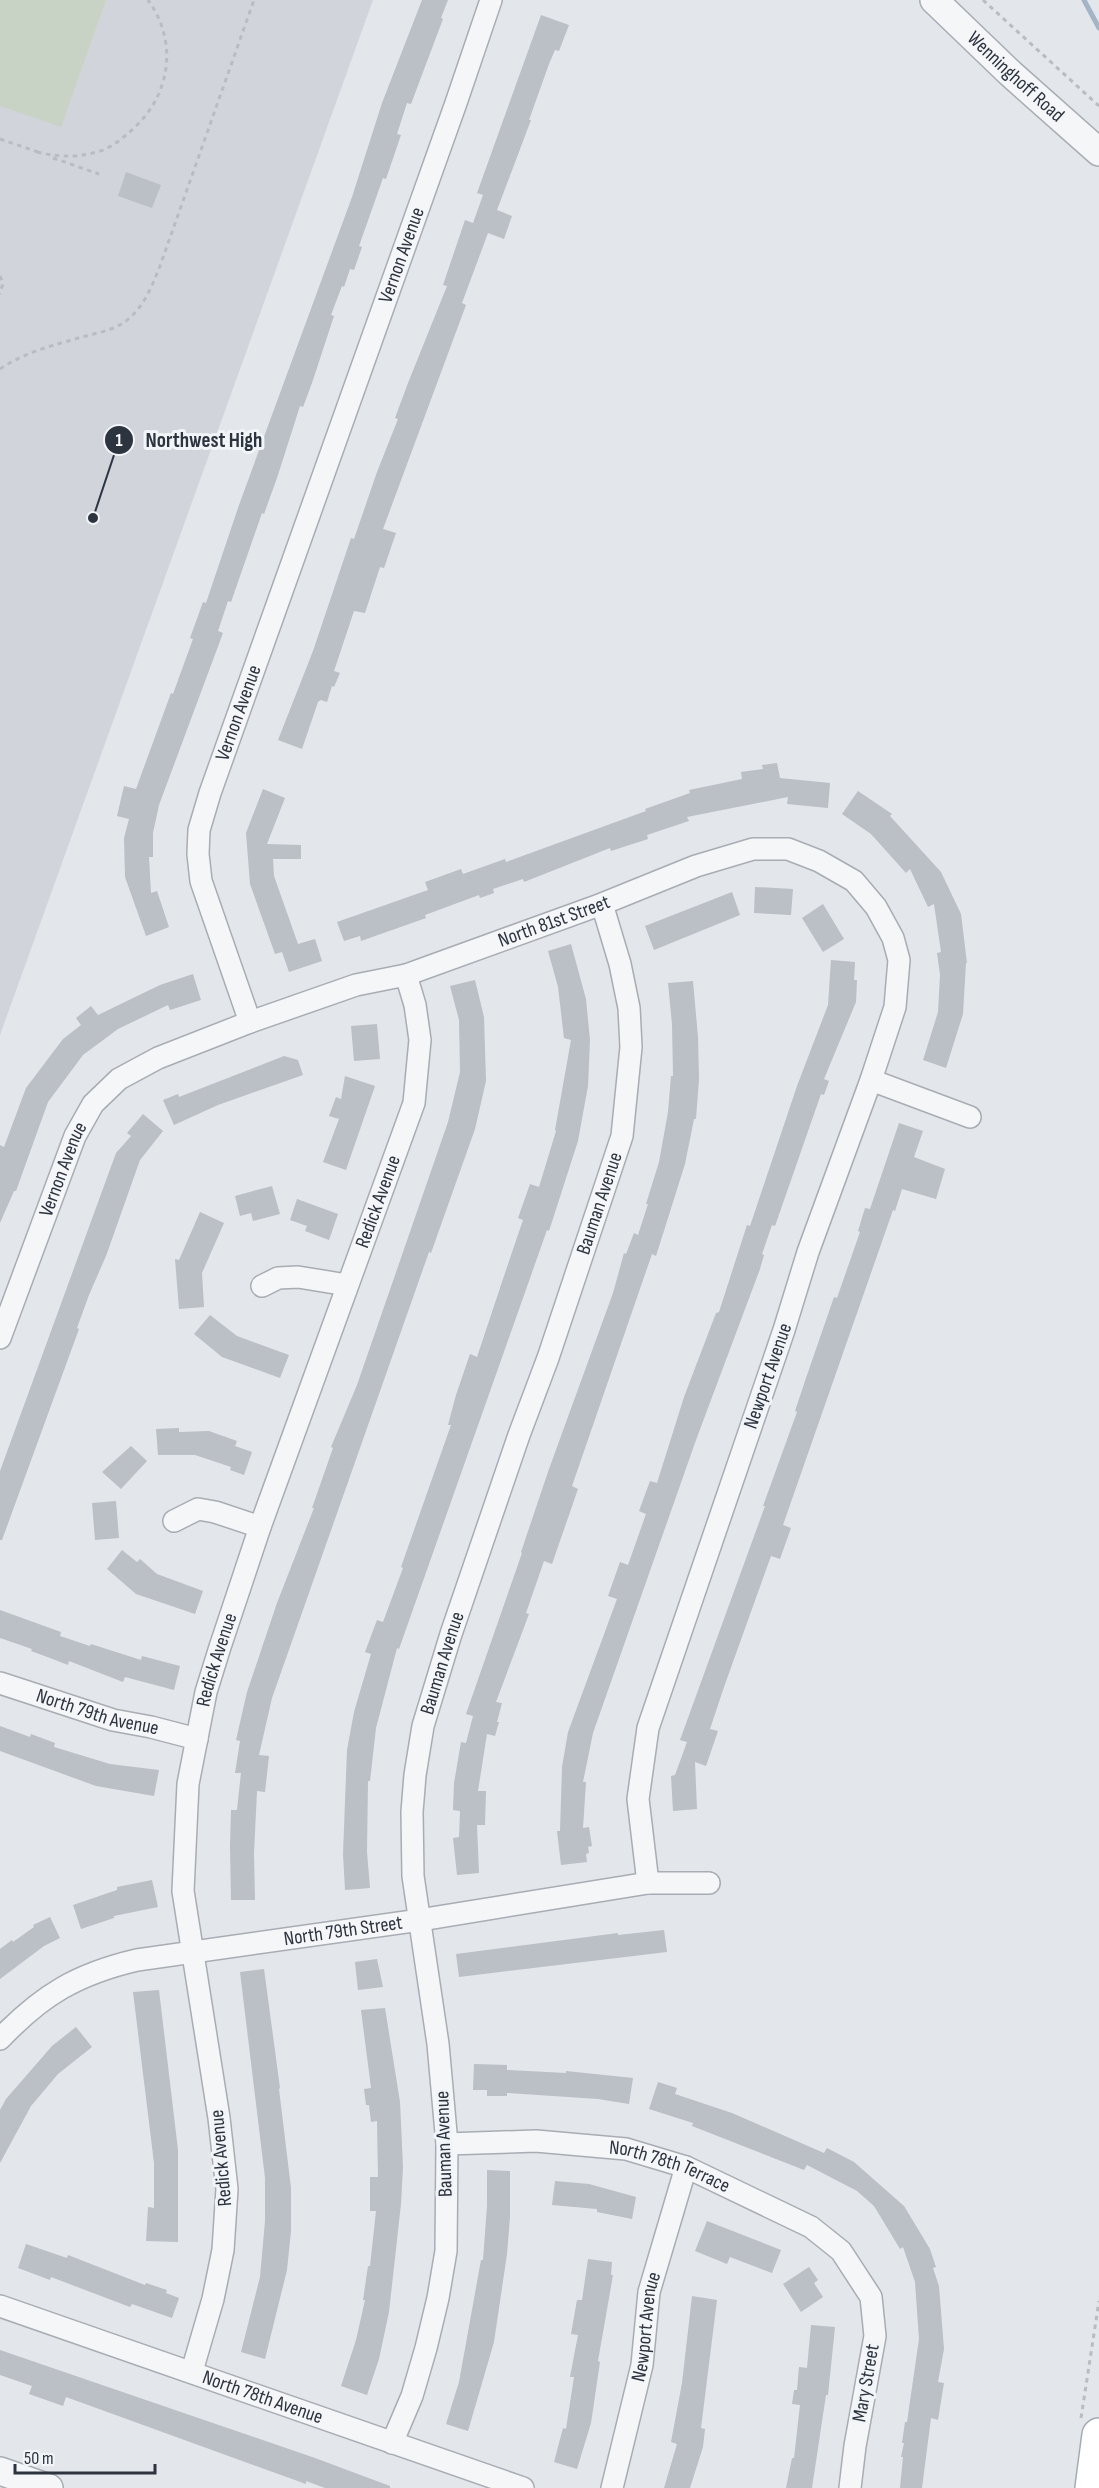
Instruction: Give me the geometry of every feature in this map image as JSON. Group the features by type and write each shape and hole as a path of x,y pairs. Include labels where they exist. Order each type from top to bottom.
{"main road":[{"path":"1089,2431 1092,2488"}],"street":[{"name":"Vernon Avenue","path":"0,1338 75,1136 93,1104 119,1079 158,1058 250,1022 201,881 198,854 200,830 210,793 458,99 491,0"},
{"name":"Wenninghoff Road","path":"934,0 1010,73 1099,152"},
{"name":"North 81st Street","path":"250,1022 356,985 406,975 602,904 696,866 753,849 788,849 819,861 854,881"},
{"name":"Newport Avenue","path":"648,1883 638,1799 648,1728 784,1330 808,1252 871,1080 895,1007 899,960 893,938 876,907 854,881"},
{"name":"Bauman Avenue","path":"392,2443 412,2396 438,2298 446,2251 447,2144 438,2044 413,1875 412,1812 423,1726 451,1634 548,1358 622,1136 632,1047 620,964 602,904"},
{"name":"Redick Avenue","path":"192,2371 213,2300 223,2250 227,2189 194,1953 183,1891 188,1784 206,1692 260,1527 414,1103 420,1040 415,1005 406,975"},
{"path":"871,1080 970,1117"},
{"path":"262,1286 278,1278 298,1277 347,1285"},
{"path":"174,1521 198,1509 260,1527"},
{"name":"North 79th Avenue","path":"0,1683 113,1720 197,1739"},
{"name":"North 79th Street","path":"0,2039 35,2005 64,1986 102,1968 137,1960 420,1920 648,1883 709,1883"},
{"name":"North 78th Terrace","path":"447,2144 536,2141 590,2145 626,2149 686,2167 811,2227 841,2251 861,2280"},
{"name":"Newport Avenue","path":"612,2488 642,2365 649,2292 686,2167"},
{"name":"Mary Street","path":"850,2488 855,2446 875,2336 871,2297 861,2280"},
{"name":"North 78th Avenue","path":"0,2306 524,2488"},
{"path":"0,2471 49,2488"}],"path":[{"path":"37,152 57,157 89,154 103,150 125,136 148,113 162,87 168,60 164,28 148,0"},
{"path":"0,369 39,349 114,327 125,321 146,298 160,266 254,0"},
{"path":"983,0 1099,106"},
{"path":"0,139 99,174"},
{"path":"0,276 3,283 0,294"},
{"path":"1089,2431 1099,2301"}],"shaded area":[{"path":"0,0 373,0 0,1035"}],"green space":[{"path":"0,0 106,0 61,127 0,106"}],"building":[{"path":"422,0 448,0 411,104 407,103 397,134 401,135 359,246 362,247 354,270 350,269 344,287 342,286 331,315 334,316 312,383 303,407 300,406 277,478 264,514 262,513 231,602 228,601 218,631 223,633 159,805 153,833 153,857 149,857 151,893 157,891 169,927 146,936 125,877 124,838 129,819 117,816 124,786 136,789 171,693 173,694 193,639 190,638 203,602 206,603 239,505 352,197 382,103"},
{"path":"541,15 569,25 559,51 555,50 549,64 529,120 531,120 497,210 512,216 504,239 488,233 462,303 466,305 383,529 396,533 384,568 380,567 365,613 354,611 334,671 340,673 334,687 332,686 327,702 321,700 318,702 302,749 278,740 313,651 351,538 354,539 398,419 395,418 408,383 447,286 443,285 465,220 473,223 483,195 477,193"},
{"path":"126,172 161,185 152,208 118,196"},
{"path":"777,763 780,778 830,783 828,808 787,804 788,797 687,817 689,821 647,835 648,839 611,851 610,848 524,882 523,879 493,889 494,893 480,898 479,895 425,915 426,918 361,941 360,936 344,941 337,922 428,890 425,882 461,869 463,874 505,859 506,862 646,811 645,809 690,793 689,790 742,779 741,772 763,769 762,765"},
{"path":"263,789 285,798 267,844 301,845 301,859 273,859 274,876 298,944 315,939 322,961 289,972 282,952 275,954 250,884 246,833"},
{"path":"858,791 892,814 890,816 941,872 961,914 967,963 963,1014 946,1068 923,1060 938,1012 940,975 937,953 941,952 934,904 928,907 910,869 906,873 871,834 842,814"},
{"path":"755,887 793,889 791,915 754,913"},
{"path":"732,892 740,915 654,950 645,926"},
{"path":"823,904 844,939 823,952 802,918"},
{"path":"571,944 586,999 590,1040 588,1086 578,1141 549,1231 547,1230 399,1649 397,1648 376,1728 370,1781 368,1781 367,1852 370,1888 345,1890 343,1854 347,1750 354,1712 371,1654 365,1652 377,1620 383,1622 403,1568 401,1567 451,1425 448,1425 470,1354 477,1357 523,1220 518,1218 530,1184 539,1187 556,1131 571,1040 564,1038 558,987 548,951"},
{"path":"831,960 855,962 856,1002 824,1079 829,1081 824,1095 821,1094 775,1226 772,1225 762,1254 764,1255 760,1269 696,1440 593,1733 583,1782 586,1782 583,1828 589,1827 592,1846 588,1847 587,1862 561,1865 557,1831 560,1831 562,1767 568,1732 617,1599 608,1596 620,1562 628,1565 646,1514 639,1511 650,1481 657,1483 684,1397 716,1313 719,1312 747,1225 750,1226 797,1086 828,1005"},
{"path":"193,974 201,1000 170,1010 168,1005 118,1029 83,1055 48,1102 16,1191 0,1223 0,1145 4,1147 26,1088 63,1039 81,1025 76,1018 91,1006 98,1015 160,985"},
{"path":"475,980 484,1017 486,1081 475,1129 431,1253 429,1252 272,1698 259,1755 269,1756 265,1792 257,1791 254,1853 255,1900 231,1900 231,1810 237,1810 241,1773 235,1773 240,1741 236,1740 247,1692 277,1603 314,1508 312,1508 333,1448 331,1447 357,1385 448,1122 460,1072 459,1020 450,986"},
{"path":"693,981 699,1079 696,1119 694,1119 685,1164 656,1256 652,1254 572,1486 578,1489 552,1564 544,1561 526,1613 529,1614 496,1702 502,1703 497,1722 499,1722 495,1736 487,1734 478,1791 486,1791 485,1825 477,1825 479,1873 457,1875 453,1838 459,1837 460,1811 453,1810 454,1783 461,1742 466,1743 473,1716 466,1714 549,1469 613,1293 624,1253 626,1254 634,1233 638,1235 648,1204 646,1204 659,1162 668,1112 671,1076 673,1076 668,983"},
{"path":"377,1024 380,1059 354,1061 351,1026"},
{"path":"284,1056 298,1060 303,1075 218,1105 174,1125 163,1100 178,1094 179,1097"},
{"path":"345,1076 375,1086 346,1170 323,1162 339,1119 329,1116 336,1097 341,1099"},
{"path":"143,1114 163,1131 140,1160 106,1256 77,1328 79,1329 2,1540 0,1540 0,1471 116,1153 131,1136 127,1133"},
{"path":"899,1123 923,1131 914,1157 945,1169 936,1199 902,1189 783,1525 791,1528 780,1559 771,1556 724,1687 710,1729 718,1731 706,1766 695,1762 697,1809 673,1811 671,1776 675,1775 687,1742 680,1740 765,1506 763,1506 797,1412 795,1411 834,1297 837,1298 860,1232 858,1231 865,1208 870,1209"},
{"path":"272,1186 280,1214 253,1221 251,1213 240,1216 235,1196"},
{"path":"297,1199 338,1214 329,1240 305,1231 307,1226 290,1220"},
{"path":"200,1212 224,1223 202,1273 204,1307 179,1309 175,1259 179,1260"},
{"path":"210,1315 237,1336 289,1355 280,1378 222,1357 194,1334"},
{"path":"179,1428 179,1432 209,1431 237,1441 235,1446 252,1452 244,1475 230,1470 231,1467 195,1455 158,1455 156,1429"},
{"path":"131,1446 147,1461 121,1489 102,1472"},
{"path":"116,1501 119,1538 95,1540 92,1503"},
{"path":"122,1550 137,1562 140,1559 157,1574 203,1591 195,1614 136,1594 107,1569"},
{"path":"0,1610 61,1632 60,1636 90,1646 91,1644 141,1660 142,1656 180,1666 174,1690 125,1677 123,1682 69,1661 68,1665 0,1638"},
{"path":"0,1726 30,1737 31,1734 55,1743 54,1747 110,1764 159,1770 154,1796 96,1786 0,1751"},
{"path":"152,1880 158,1907 114,1916 114,1918 81,1929 73,1905 117,1890 117,1887"},
{"path":"50,1917 60,1938 44,1946 0,1979 0,1949 34,1927 33,1925"},
{"path":"664,1930 667,1952 459,1977 456,1954 618,1933 618,1935"},
{"path":"377,1959 383,1987 358,1990 355,1962"},
{"path":"264,1969 291,2188 291,2231 287,2270 265,2359 241,2352 260,2277 265,2221 265,2178 240,1972"},
{"path":"159,1990 178,2150 178,2242 146,2241 148,2207 154,2208 154,2163 133,1992"},
{"path":"385,2008 400,2102 403,2167 389,2312 379,2359 367,2395 341,2386 356,2340 365,2300 363,2300 368,2266 370,2266 376,2211 370,2211 370,2177 378,2177 377,2121 371,2122 364,2089 371,2088 361,2010"},
{"path":"76,2027 92,2047 58,2074 31,2106 0,2163 0,2110 6,2099 52,2046"},
{"path":"474,2064 507,2065 507,2070 566,2073 566,2071 633,2078 629,2104 598,2099 507,2093 507,2096 487,2096 487,2090 473,2090"},
{"path":"658,2082 677,2088 675,2094 732,2113 824,2153 827,2148 854,2162 904,2206 930,2249 936,2267 933,2268 939,2286 944,2349 938,2382 944,2383 938,2420 931,2418 922,2488 900,2488 904,2443 902,2443 919,2339 915,2282 903,2247 900,2249 874,2206 857,2191 807,2165 804,2170 692,2126 693,2123 649,2109"},
{"path":"487,2170 510,2171 510,2217 494,2342 468,2431 446,2424 459,2382 481,2260 483,2260"},
{"path":"555,2181 589,2184 636,2197 632,2219 597,2212 597,2209 552,2205"},
{"path":"707,2221 781,2250 772,2273 730,2257 727,2264 695,2251"},
{"path":"26,2244 67,2258 68,2255 145,2285 146,2283 167,2290 166,2293 179,2298 172,2318 132,2304 130,2307 51,2277 50,2280 18,2268"},
{"path":"588,2259 612,2262 611,2275 613,2275 598,2361 600,2362 591,2423 577,2469 554,2462 563,2428 566,2429 574,2377 570,2377 578,2335 571,2334 577,2300 582,2300"},
{"path":"809,2267 818,2280 814,2283 823,2297 801,2312 783,2284"},
{"path":"692,2296 717,2300 701,2428 705,2429 703,2447 690,2488 664,2488 677,2444 671,2442 682,2383"},
{"path":"811,2325 835,2327 828,2395 826,2395 812,2488 786,2488 792,2458 794,2458 800,2405 792,2404 794,2390 797,2390 799,2367 807,2368"},
{"path":"0,2350 315,2458 390,2486 390,2488 325,2488 306,2481 306,2484 66,2397 63,2406 29,2394 32,2386 0,2375"}],"waterway":[{"path":"1084,0 1099,28"}],"place":[{"name":"Northwest High","path":"93,518"}]}
